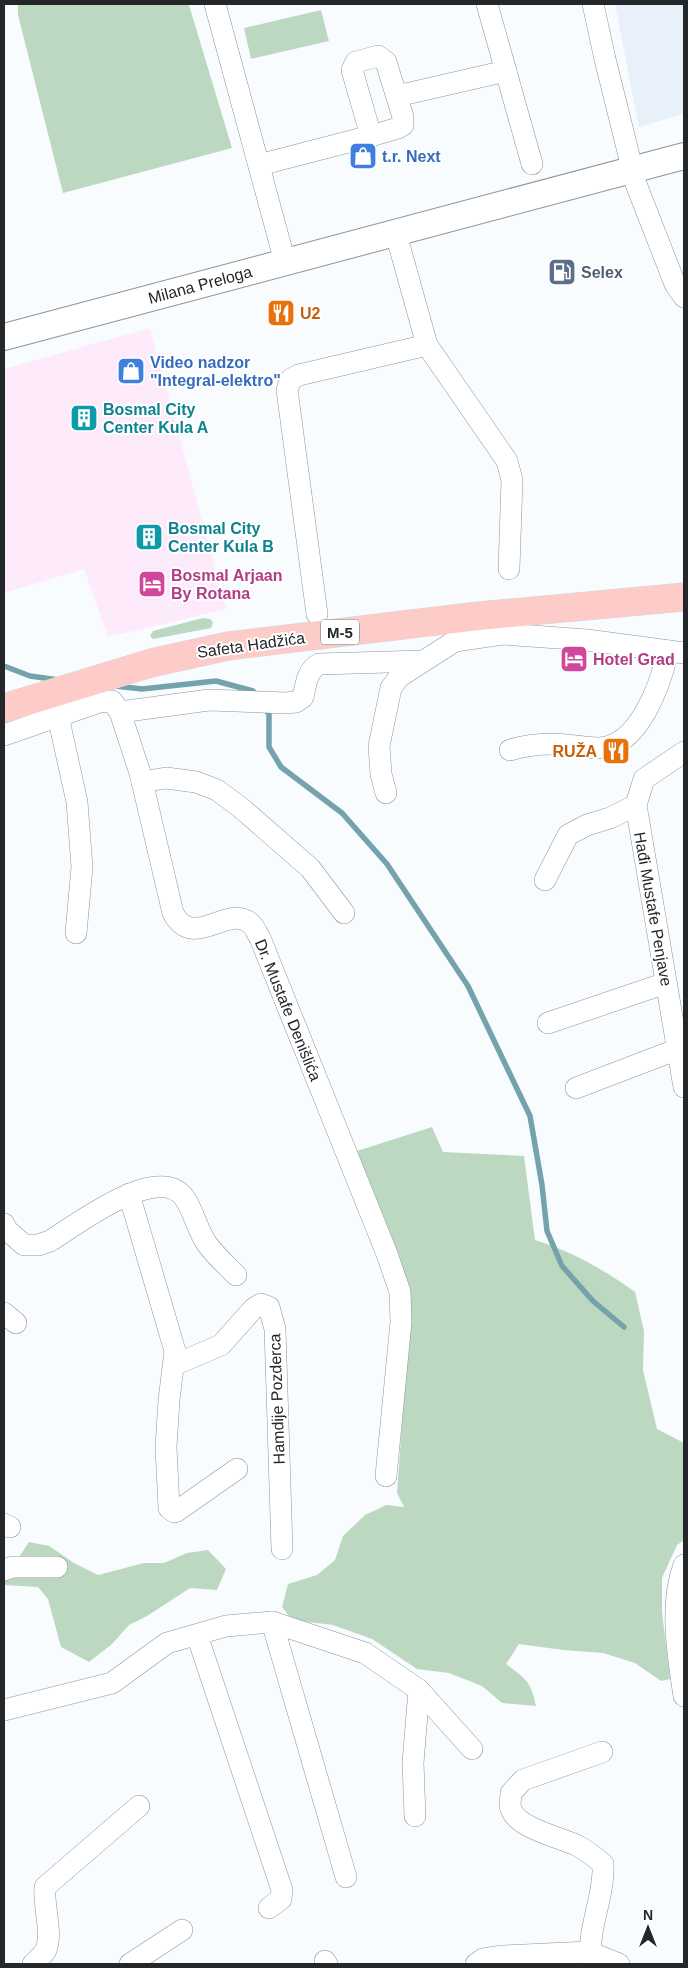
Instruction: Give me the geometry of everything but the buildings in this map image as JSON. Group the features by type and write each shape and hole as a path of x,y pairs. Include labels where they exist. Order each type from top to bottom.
{"main road":[{"name":"Safeta Hadžića","path":"4,708 152,663 228,646 478,616 684,598"}],"street":[{"path":"215,4 285,262"},
{"path":"488,4 532,164"},
{"path":"593,4 636,184 679,291"},
{"path":"259,165 371,136 403,125 403,117 386,62 378,56 356,62 352,70 371,136"},
{"path":"397,96 506,71"},
{"name":"Milana Preloga","path":"4,337 684,156"},
{"path":"396,234 427,345 507,461 512,480 509,569"},
{"path":"317,614 287,390 290,379 299,375 427,345"},
{"path":"386,794 381,774 379,746 391,688 398,677 455,641 503,634 587,640 676,652"},
{"path":"510,750 534,745 552,744 599,748 617,743 628,734 652,698 664,667 676,652"},
{"path":"4,735 99,702 112,701 120,712 209,700 296,702 303,697 313,667 319,664 422,661"},
{"name":"Dr. Mustafe Denišlića","path":"120,712 142,782 173,913 177,921 184,927 194,930 238,918 251,924 260,938 387,1254 400,1292 401,1322 386,1476"},
{"path":"58,716 77,802 82,867 76,933"},
{"name":"Hađi Mustafe Penjave","path":"684,752 644,779 636,805 684,1087"},
{"path":"142,782 166,778 196,782 217,790 240,807 310,868 344,913"},
{"path":"545,880 568,835 636,805"},
{"path":"548,1023 666,983"},
{"path":"576,1088 678,1050"},
{"path":"4,1224 24,1245 38,1246 50,1241 129,1194 153,1186 170,1187 183,1196 207,1243 236,1275"},
{"path":"129,1194 175,1350 168,1400 166,1448 169,1508 174,1512 177,1511 237,1469"},
{"name":"Hamdije Pozderca","path":"174,1364 221,1344 254,1308 260,1304 269,1307 274,1329 282,1549"},
{"path":"684,1565 677,1604 677,1646 684,1696"},
{"path":"4,1570 13,1567 57,1567"},
{"path":"272,1622 346,1876"},
{"path":"4,1710 112,1683 167,1643 226,1626 272,1622 365,1653 419,1690 472,1749"},
{"path":"197,1634 282,1890 281,1899 268,1908"},
{"path":"415,1816 413,1764 419,1690"},
{"path":"591,1958 594,1919 604,1877 603,1864 592,1854 578,1846 536,1829 518,1819 511,1808 511,1793 523,1780 602,1752"},
{"path":"32,1964 45,1950 48,1938 44,1898 45,1887 138,1806"},
{"path":"130,1964 182,1930"},
{"path":"476,1964 483,1960 503,1956 591,1958 620,1964"}],"shaded area":[{"path":"615,4 684,4 684,114 639,127"},
{"path":"150,328 226,609 108,637 84,569 4,593 4,369"}],"green space":[{"path":"18,4 189,5 232,148 63,193 18,15"},
{"path":"321,10 329,41 251,59 244,28"},
{"path":"203,618 210,619 213,622 211,628 153,639 150,636 153,631"},
{"path":"432,1127 443,1152 524,1156 535,1240 587,1262 635,1292 644,1331 643,1370 657,1429 684,1443 684,1540 677,1545 662,1578 662,1612 670,1679 661,1681 635,1663 603,1653 519,1644 506,1664 527,1681 536,1706 502,1703 482,1686 449,1673 417,1669 372,1639 333,1625 292,1620 282,1607 288,1584 317,1575 335,1560 343,1536 365,1515 386,1505 404,1507 397,1493 411,1299 357,1151"},
{"path":"29,1542 49,1546 74,1563 98,1575 144,1563 164,1563 187,1553 208,1550 226,1569 217,1590 190,1588 147,1616 129,1625 112,1644 89,1662 61,1647 48,1599 38,1587 4,1585 4,1571 19,1557"}],"waterway":[{"path":"4,666 30,676 59,680"},
{"path":"115,686 142,689 216,681 253,691 256,696"},
{"path":"264,708 269,714 269,747 281,767 342,813 387,864 468,986 530,1116 542,1185 547,1231 562,1266 593,1301 624,1327"}],"place":[{"name":"t.r. Next","path":"363,156"},
{"name":"Selex","path":"562,272"},
{"name":"U2","path":"281,313"},
{"name":"Video nadzor \"Integral-elektro\"","path":"131,371"},
{"name":"Bosmal City Center Kula A","path":"84,418"},
{"name":"Bosmal City Center Kula B","path":"149,537"},
{"name":"Bosmal Arjaan By Rotana","path":"152,584"},
{"name":"Hotel Grad","path":"574,659"},
{"name":"RUŽA","path":"616,751"}]}
